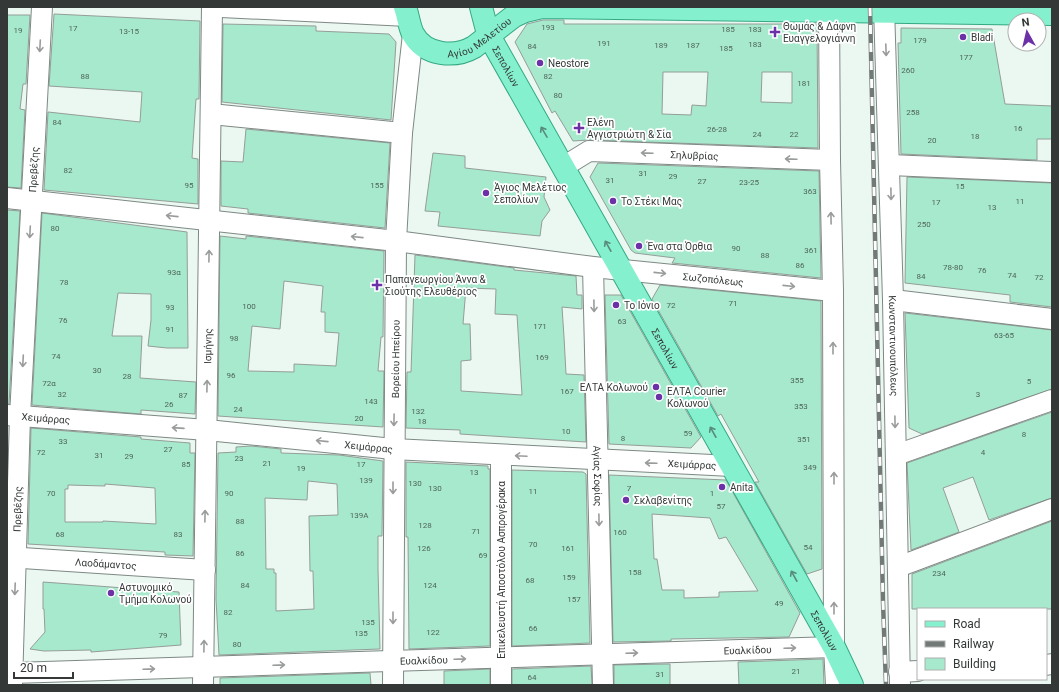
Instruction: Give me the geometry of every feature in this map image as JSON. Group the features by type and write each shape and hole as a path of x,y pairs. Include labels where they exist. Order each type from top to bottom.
{"main road":[{"name":"Σεπολίων","path":"481,7 488,34 834,647 852,685"},
{"name":"Αγίου Μελετίου","path":"409,19 430,49 452,54 468,50 488,34 519,13 542,7 884,9 1052,14"}],"street":[{"name":"Πρεβέζης","path":"12,679 12,557 16,332 31,201 42,7"},
{"name":"Ισμήνης","path":"203,676 212,7"},
{"path":"221,7 409,19"},
{"path":"829,9 833,291 834,647 836,685"},
{"name":"Κωνσταντινουπόλεως","path":"884,9 894,300 898,567 906,676"},
{"name":"Βορείου Ηπείρου","path":"393,685 396,241 409,19"},
{"path":"211,114 402,133"},
{"name":"Σηλυβρίας","path":"563,167 588,151 830,160"},
{"path":"890,165 1052,172"},
{"name":"Σωζοπόλεως","path":"7,198 396,241 593,268 621,269 833,291"},
{"name":"Αγίας Σοφίας","path":"593,268 603,685"},
{"path":"894,300 1052,319"},
{"path":"896,455 1052,400"},
{"name":"Χειμάρρας","path":"14,415 207,430 394,449 732,466"},
{"name":"Επικελευστή Αποστόλου Ασπρογέρακα","path":"501,455 501,685"},
{"path":"898,567 1052,509"},
{"name":"Λαοδάμαντος","path":"12,557 205,570"},
{"name":"Ευαλκίδου","path":"12,679 203,676 393,661 834,647"}],"building":[{"path":"54,14 200,21 199,99 196,99 192,158 198,159 198,204 44,190 48,112 140,122 142,92 49,86"},
{"path":"7,15 30,15 26,84 23,84 20,109 25,110 21,188 7,187"},
{"path":"543,20 564,20 564,24 817,24 818,148 589,140 573,141 555,111 552,113 515,42 527,24","holes":["663,72 708,72 706,106 692,105 691,115 662,114","762,72 792,72 792,103 761,102"]},
{"path":"223,24 316,26 316,31 389,34 396,42 391,120 222,102"},
{"path":"901,28 992,29 1005,104 1052,106 1052,139 1037,139 1037,160 901,154 898,43 901,43"},
{"path":"246,129 390,143 385,228 248,213 248,209 221,206 221,161 243,162"},
{"name":"Άγιος Μελέτιος Σεπολίων","path":"433,153 465,156 465,168 546,177 544,197 550,210 542,221 540,236 438,226 440,212 425,211"},
{"path":"598,163 819,171 821,278 672,263 675,258 635,253 631,250 590,177"},
{"path":"907,177 1052,183 1052,307 1010,302 1010,295 905,283"},
{"path":"7,210 20,211 9,404 7,404"},
{"path":"42,213 187,232 188,348 148,346 151,320 151,294 118,293 112,336 142,336 140,378 196,382 195,414 141,410 141,414 32,405"},
{"path":"220,236 246,239 246,236 384,251 383,337 381,337 378,371 384,371 383,427 218,416","holes":["284,281 323,286 321,312 325,312 325,332 339,333 336,366 294,364 294,372 248,371 252,326 280,329"]},
{"path":"415,255 514,268 514,270 576,276 577,295 582,295 582,309 562,307 566,374 584,375 586,442 460,434 460,430 406,428 407,372 411,372","holes":["466,288 496,289 495,314 517,315 522,395 461,391 461,361 471,360 470,324 463,324"]},
{"path":"660,285 821,301 822,569 807,574 755,482 759,482 721,414 718,416 652,299"},
{"path":"605,295 621,295 701,437 691,448 609,444"},
{"path":"905,313 1052,330 1052,389 922,434 909,428"},
{"path":"1052,412 1052,498 989,520 973,477 943,488 959,532 911,550 907,463"},
{"path":"31,428 141,437 141,439 190,443 190,453 195,453 193,556 165,555 165,552 28,544","holes":["105,484 155,488 156,524 103,521 65,522 65,489 68,489 68,485 105,486"]},
{"path":"251,446 281,449 281,453 339,455 383,461 382,536 378,536 380,649 219,655 216,599 218,453 236,452 236,447","holes":["308,481 337,484 338,515 309,516 310,571 313,571 314,609 276,611 276,573 274,573 274,569 266,569 265,498 307,500"]},
{"path":"406,462 488,466 488,469 490,469 490,646 409,649 408,537 406,537"},
{"path":"512,470 583,472 586,474 590,643 512,646"},
{"path":"609,475 726,480 800,613 789,637 671,639 671,641 613,642","holes":["652,514 710,518 719,539 726,537 758,591 719,592 719,597 684,598 684,590 662,590 657,559 654,559"]},
{"path":"1052,521 1052,609 912,609 912,574"},
{"path":"43,582 179,592 181,645 91,652 91,650 44,651 30,649 45,632"},
{"path":"823,659 824,685 739,685 738,662"},
{"path":"670,664 670,685 614,685 614,665"},
{"path":"591,666 592,685 512,685 512,669"},
{"path":"490,669 490,685 444,685 444,671"},
{"path":"370,673 371,685 220,685 220,678"}],"railway":[{"path":"870,7 886,685"}],"place":[{"name":"Θωμάς & Δάφνη Ευαγγελογιάννη","path":"775,32"},
{"name":"Bladi","path":"963,37"},
{"name":"Neostore","path":"540,63"},
{"name":"Ελένη Αγγιστριώτη & Σία","path":"579,128"},
{"name":"Άγιος Μελέτιος Σεπολίων","path":"486,193"},
{"name":"Το Στέκι Μας","path":"613,201"},
{"name":"Ένα στα Όρθια","path":"639,246"},
{"name":"Παπαγεωργίου Άννα & Σιούτης Ελευθέριος","path":"377,285"},
{"name":"Το Ιόνιο","path":"616,305"},
{"name":"ΕΛΤΑ Κολωνού","path":"656,387"},
{"name":"ΕΛΤΑ Courier Κολωνού","path":"659,397"},
{"name":"Anita","path":"722,487"},
{"name":"Σκλαβενίτης","path":"626,500"},
{"name":"Αστυνομικό Τμήμα Κολωνού","path":"111,593"}]}
